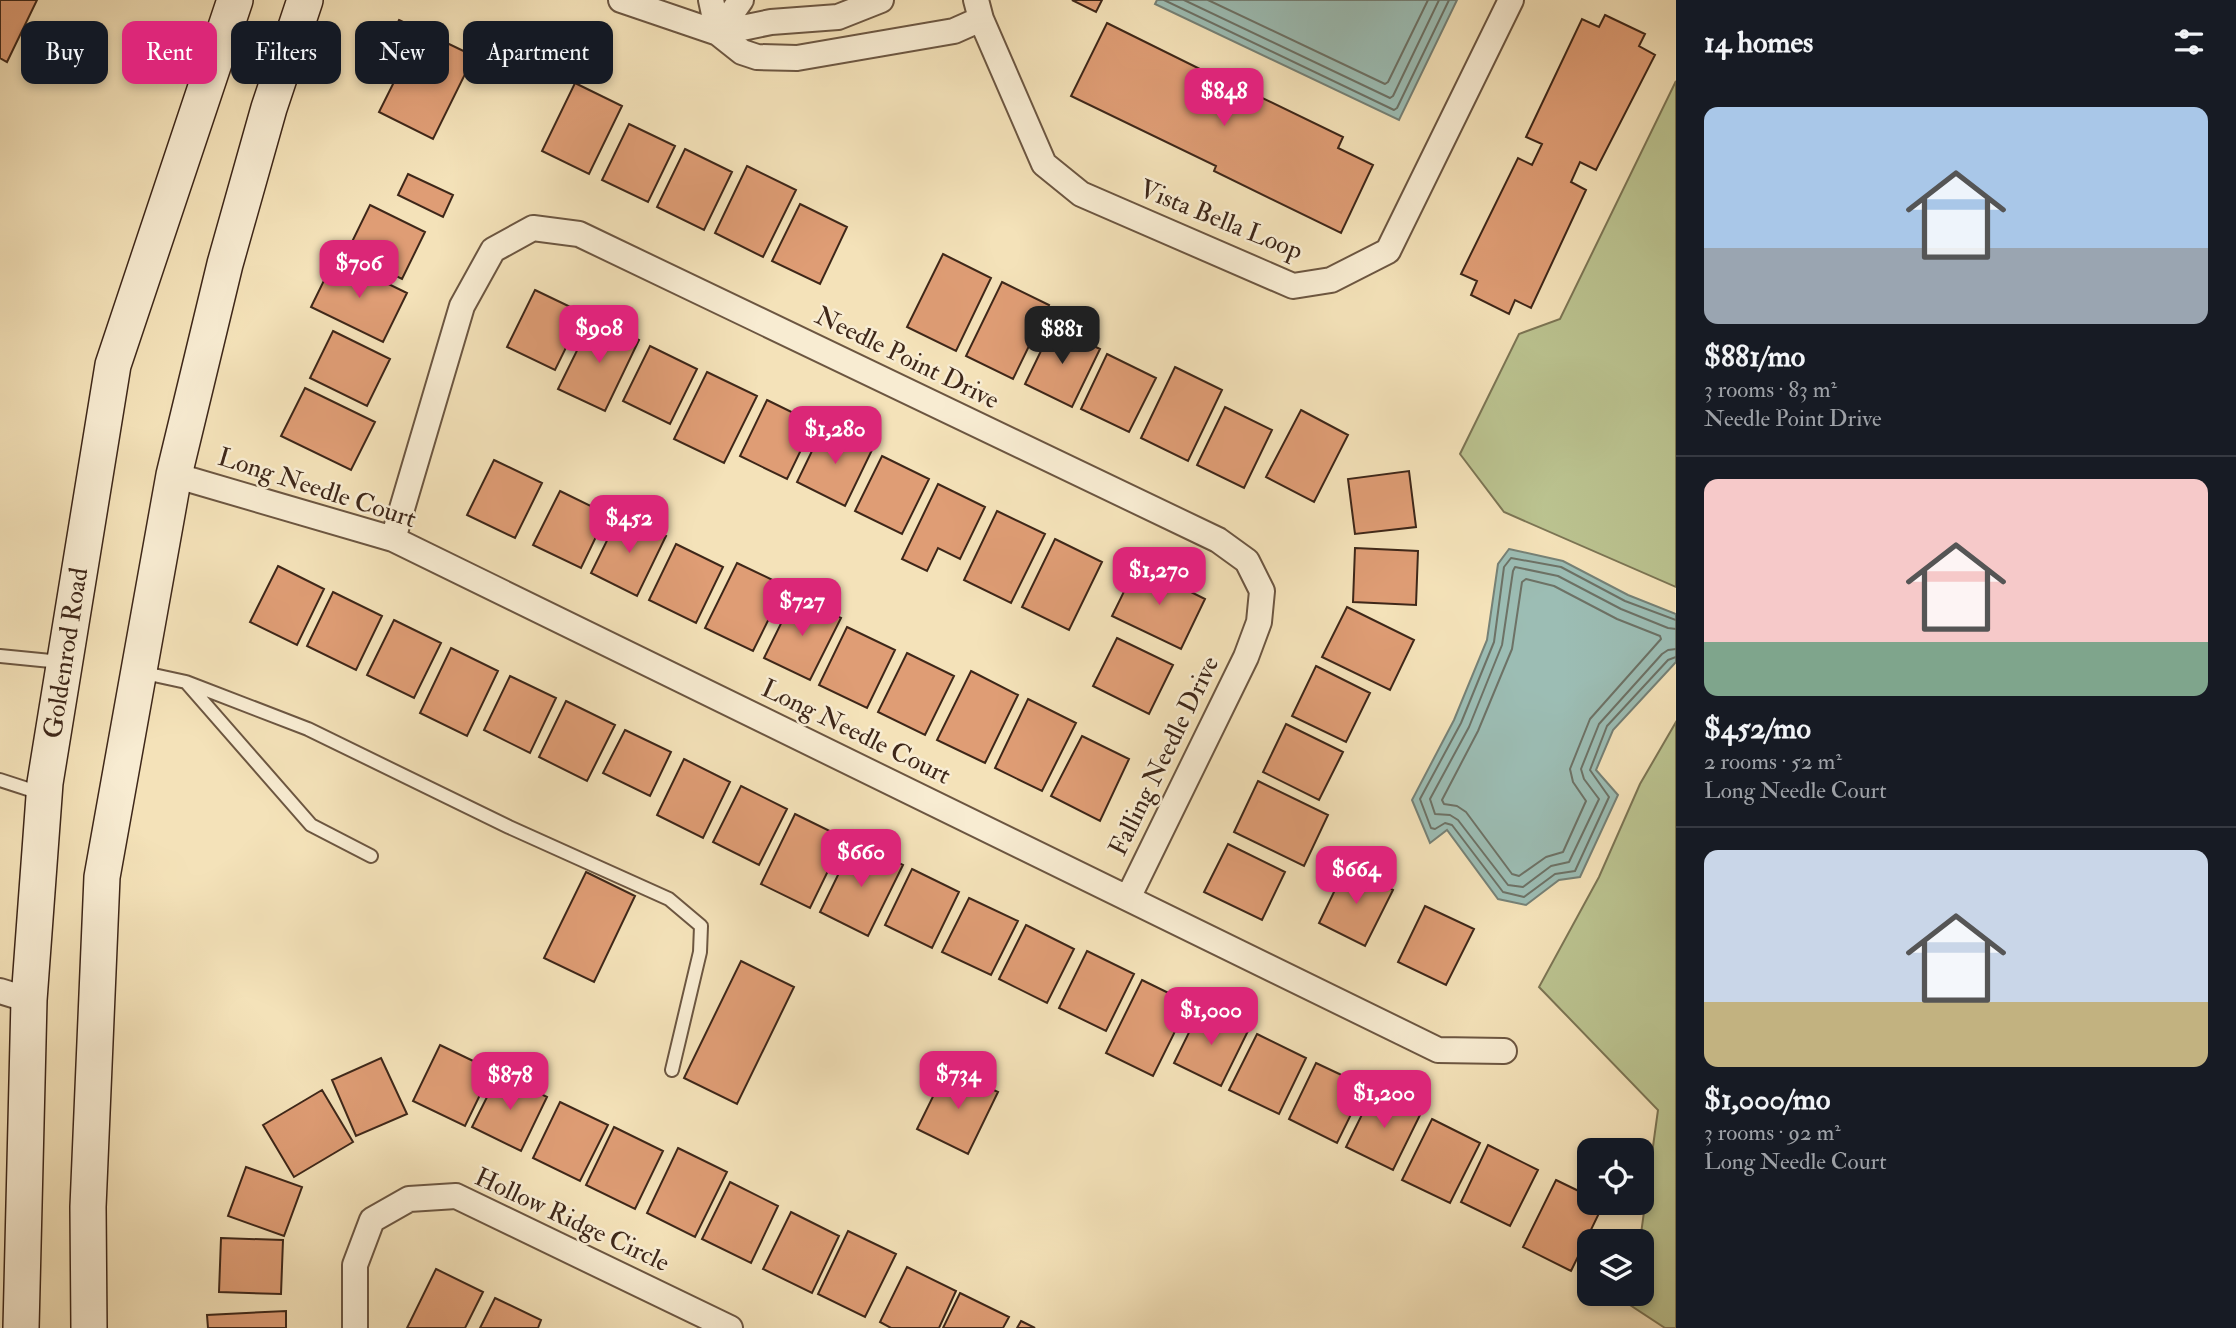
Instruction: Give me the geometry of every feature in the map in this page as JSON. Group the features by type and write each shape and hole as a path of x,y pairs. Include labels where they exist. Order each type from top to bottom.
{"main road":[{"name":"Goldenrod Road","path":"21,1328 14,996 65,662 113,365 235,0"},
{"path":"89,1328 88,1207 102,877 174,475 225,264 269,108 305,0"}],"street":[{"name":"Vista Bella Loop","path":"621,0 718,33 742,52 757,57 797,58 954,31 978,9 1044,164 1081,194 1293,286 1331,280 1388,251 1511,0"},
{"path":"711,0 718,33"},
{"path":"718,33 741,0"},
{"path":"718,33 771,22 838,17 881,0"},
{"name":"Needle Point Drive","path":"393,539 462,306 493,250 533,228 579,234 1206,534 1247,561"},
{"name":"Long Needle Court","path":"174,475 393,539 1438,1050 1504,1051"},
{"name":"Falling Needle Drive","path":"1128,898 1245,657 1259,622 1262,591 1247,561"},
{"name":"Hollow Ridge Circle","path":"355,1328 355,1265 372,1220 410,1199 456,1196 730,1328"}],"lane":[{"path":"0,656 65,662"},
{"path":"139,672 186,682 307,729 509,827 669,899 701,926 700,952 672,1070"},
{"path":"186,682 311,825 371,856"},
{"path":"0,780 45,794"}],"green space":[{"path":"1676,81 1676,587 1504,512 1460,454 1519,334 1560,319"},
{"path":"1676,722 1676,1328 1665,1328 1632,1306 1654,1306 1654,1229 1642,1229 1644,1215 1654,1215 1654,1139 1658,1110 1539,987 1599,877 1640,784"}],"water":[{"path":"1157,0 1457,0 1399,120 1155,4"},
{"path":"1509,549 1563,561 1628,595 1676,614 1676,662 1613,730 1596,770 1618,795 1580,877 1559,880 1526,905 1498,899 1447,830 1430,843 1412,800 1454,720 1487,640 1498,564"}],"building":[{"path":"0,0 37,0 27,21 21,21 21,33 7,62 0,58"},
{"path":"1072,0 1102,0 1096,12"},
{"path":"1605,15 1645,34 1639,46 1655,55 1596,170 1580,162 1571,182 1586,190 1531,308 1515,300 1509,314 1471,295 1477,281 1461,274 1518,158 1532,165 1542,144 1526,137 1582,19 1599,27"},
{"path":"1107,23 1204,71 1199,81 1247,104 1252,93 1343,137 1338,148 1373,165 1341,233 1214,171 1216,166 1071,96"},
{"path":"449,44 463,51 463,78 433,139 379,112 393,84 449,84"},
{"path":"575,84 622,106 589,174 542,151"},
{"path":"629,124 675,146 648,202 602,180"},
{"path":"685,149 732,172 704,230 657,207"},
{"path":"747,166 796,190 763,257 715,233"},
{"path":"408,174 453,195 443,217 398,195"},
{"path":"800,204 847,227 820,284 772,261"},
{"path":"370,205 425,232 402,279 347,252"},
{"path":"943,254 991,278 956,351 907,327"},
{"path":"335,258 407,293 383,342 311,307"},
{"path":"1002,282 1049,305 1013,379 966,356"},
{"path":"535,290 583,313 555,370 507,347"},
{"path":"593,318 639,340 605,411 558,389"},
{"path":"1053,326 1100,349 1072,407 1025,384"},
{"path":"333,331 390,359 367,406 310,378"},
{"path":"650,346 697,369 670,424 623,401"},
{"path":"1107,354 1156,378 1129,432 1081,409"},
{"path":"1175,367 1222,390 1188,461 1141,438"},
{"path":"707,372 757,396 724,463 674,439"},
{"path":"305,388 375,422 351,470 281,436"},
{"path":"767,400 814,423 787,479 740,456"},
{"path":"1225,407 1272,430 1244,488 1197,465"},
{"path":"1301,410 1348,435 1314,502 1266,477"},
{"path":"824,426 872,450 845,506 797,482"},
{"path":"882,456 929,479 902,534 855,511"},
{"path":"494,460 542,483 515,538 467,515"},
{"path":"1409,471 1416,527 1355,534 1348,479"},
{"path":"938,484 985,507 960,559 938,548 927,571 902,559"},
{"path":"560,491 607,514 581,568 533,545"},
{"path":"997,511 1045,534 1011,603 964,580"},
{"path":"620,514 666,536 637,596 591,573"},
{"path":"1055,539 1102,562 1069,630 1022,607"},
{"path":"676,544 723,567 696,623 649,600"},
{"path":"1355,548 1418,551 1416,605 1353,602"},
{"path":"737,563 785,586 753,651 705,628"},
{"path":"1137,565 1205,599 1181,649 1112,616"},
{"path":"278,566 324,589 297,645 250,622"},
{"path":"333,592 382,616 356,670 307,646"},
{"path":"795,595 841,618 810,680 764,658"},
{"path":"1347,607 1414,640 1390,690 1322,657"},
{"path":"394,620 441,643 414,698 367,675"},
{"path":"847,627 895,650 867,708 819,685"},
{"path":"1117,638 1173,665 1149,714 1093,686"},
{"path":"451,648 498,671 467,736 420,713"},
{"path":"907,653 954,676 925,735 878,712"},
{"path":"1316,666 1370,693 1346,742 1292,716"},
{"path":"971,671 1018,695 985,763 937,740"},
{"path":"510,676 556,698 530,753 484,730"},
{"path":"1028,699 1076,723 1042,791 995,768"},
{"path":"566,701 615,725 587,781 539,757"},
{"path":"1286,724 1343,752 1319,800 1263,772"},
{"path":"625,730 671,752 650,796 603,773"},
{"path":"1082,736 1129,759 1100,821 1051,796"},
{"path":"684,759 730,782 703,838 657,815"},
{"path":"1258,781 1328,815 1304,866 1234,832"},
{"path":"741,786 787,809 759,865 713,842"},
{"path":"795,814 844,838 810,908 761,884"},
{"path":"854,842 903,865 868,936 820,912"},
{"path":"1228,844 1285,872 1262,920 1204,892"},
{"path":"1346,867 1393,890 1365,946 1319,923"},
{"path":"912,869 959,892 932,948 885,925"},
{"path":"586,872 635,896 594,982 544,958"},
{"path":"969,898 1018,921 991,975 942,952"},
{"path":"1425,906 1474,929 1446,985 1398,962"},
{"path":"1026,925 1074,949 1047,1003 999,979"},
{"path":"1087,951 1134,974 1106,1031 1059,1008"},
{"path":"741,961 794,987 737,1104 684,1078"},
{"path":"1142,980 1189,1003 1153,1076 1106,1053"},
{"path":"1201,1008 1248,1031 1221,1086 1174,1063"},
{"path":"1257,1034 1306,1058 1279,1114 1229,1090"},
{"path":"440,1045 492,1070 465,1126 413,1101"},
{"path":"381,1058 407,1114 356,1136 332,1080"},
{"path":"1316,1063 1365,1086 1337,1143 1289,1119"},
{"path":"947,1068 998,1092 968,1154 917,1129"},
{"path":"499,1073 547,1097 521,1151 472,1127"},
{"path":"322,1090 353,1142 294,1177 263,1125"},
{"path":"1374,1090 1421,1113 1393,1170 1346,1147"},
{"path":"560,1102 608,1125 580,1181 533,1158"},
{"path":"1432,1119 1480,1143 1450,1203 1402,1180"},
{"path":"614,1127 663,1151 635,1209 586,1185"},
{"path":"1488,1145 1538,1170 1510,1226 1461,1202"},
{"path":"678,1148 727,1172 695,1237 647,1213"},
{"path":"246,1167 302,1187 284,1236 228,1216"},
{"path":"1556,1180 1577,1190 1577,1215 1598,1215 1591,1229 1577,1229 1577,1259 1571,1271 1523,1247"},
{"path":"730,1182 778,1206 751,1263 702,1239"},
{"path":"791,1212 839,1236 812,1293 763,1269"},
{"path":"848,1231 896,1254 865,1317 818,1294"},
{"path":"221,1238 283,1240 281,1294 219,1292"},
{"path":"907,1267 956,1291 939,1328 891,1328 880,1322"},
{"path":"436,1269 483,1292 465,1328 407,1328"},
{"path":"960,1293 1009,1317 1003,1328 943,1328"},
{"path":"495,1298 541,1320 538,1328 480,1328"},
{"path":"286,1311 286,1328 208,1328 207,1315"},
{"path":"1021,1321 1035,1328 1017,1328"}]}
